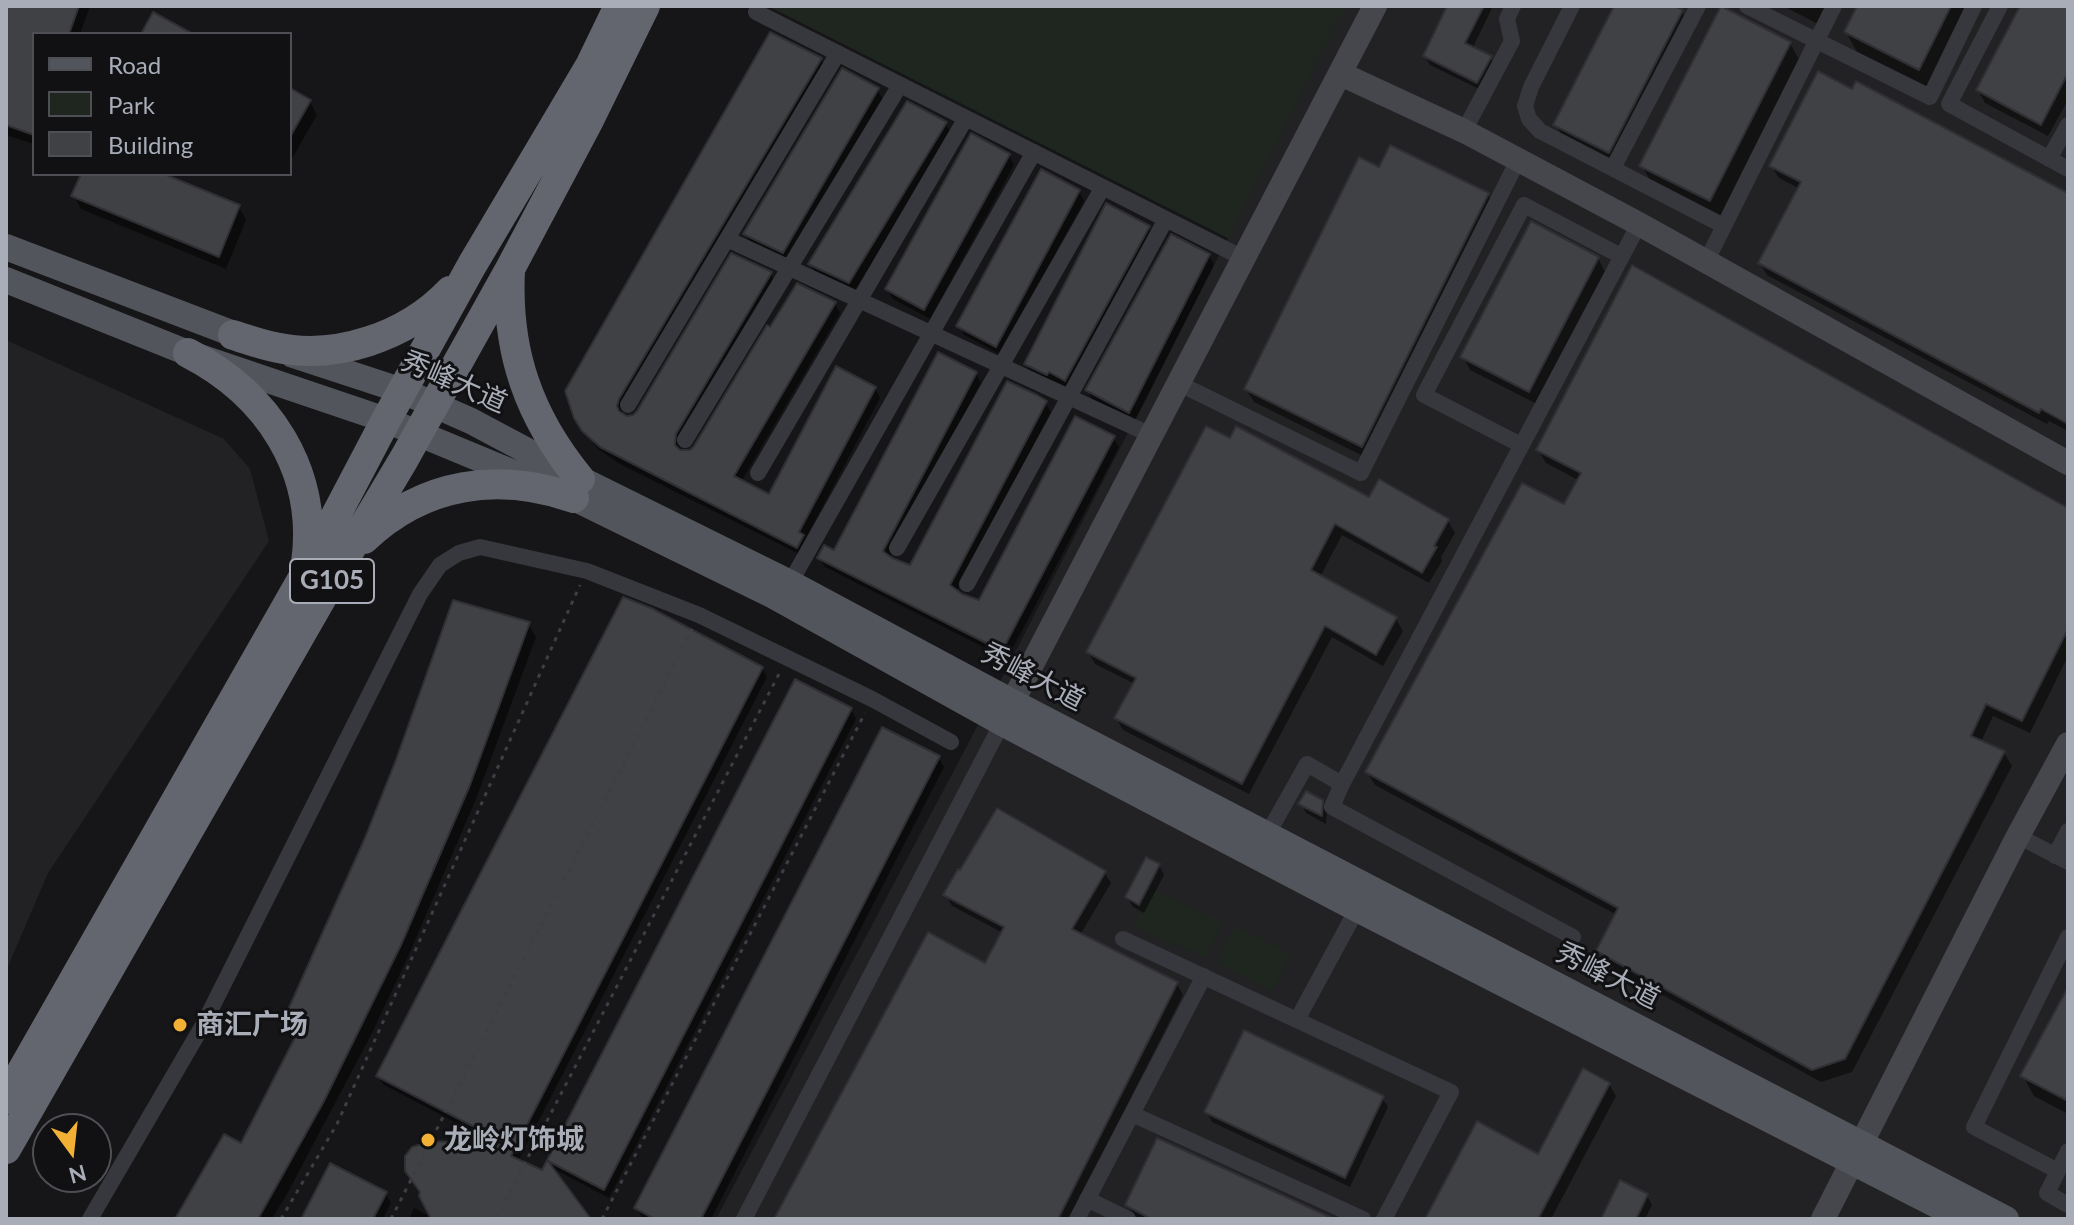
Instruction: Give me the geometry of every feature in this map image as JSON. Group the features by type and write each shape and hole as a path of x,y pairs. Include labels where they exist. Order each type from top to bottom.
{"highway":[{"name":"G105","path":"6,1149 317,580 386,420 472,265 590,66 619,6"},
{"name":"G105","path":"6,1099 317,580 419,433 510,269 645,6"},
{"path":"611,77 665,6"},
{"path":"233,335 299,350 321,350 366,342 426,313 451,291 472,265"},
{"path":"510,269 511,329 525,387 535,412 577,488"},
{"path":"188,353 228,376 245,391 268,417 286,445 306,509 317,580 395,514 438,493 507,483 577,488"}],"main road":[{"name":"秀峰大道","path":"6,247 233,335 403,391 471,421 577,488 770,594 1008,713 1267,835 1858,1153 1964,1219"},
{"name":"秀峰大道","path":"6,280 188,353 577,488 790,583 1008,713 1357,909 1858,1153 2006,1219"}],"street":[{"path":"744,1219 1375,6"},
{"path":"1464,131 1512,41 1507,19 1513,6"},
{"path":"1572,6 1531,87 1525,106 1529,119 1540,131 1724,226"},
{"path":"1613,168 1698,6"},
{"path":"1747,6 1930,97 1974,6"},
{"path":"1707,260 1834,6"},
{"path":"2000,6 1949,104 2068,169"},
{"path":"756,12 1243,258"},
{"path":"628,405 838,53"},
{"path":"1341,74 1464,131 1707,260 2068,463"},
{"path":"685,440 900,85"},
{"path":"758,473 966,118"},
{"path":"2049,159 2068,125"},
{"path":"790,583 1034,152"},
{"path":"1178,383 1361,473 1518,160"},
{"path":"897,548 1103,187"},
{"path":"1521,445 1424,395 1445,354 1524,205 1621,256"},
{"path":"967,584 1166,219"},
{"path":"1573,937 1332,807 1639,224"},
{"path":"727,239 1151,435"},
{"path":"90,1219 203,1025 420,594 440,565 459,553 480,547 587,571 699,615 872,699 951,742"},
{"path":"1823,1219 2068,744"},
{"path":"1267,835 1307,764 1342,784"},
{"path":"2018,836 2062,859 2068,831"},
{"path":"1297,1020 1357,909"},
{"path":"2058,1171 1974,1127 2068,937"},
{"path":"1123,939 1451,1092 1384,1219"},
{"path":"1077,1219 1204,976"},
{"path":"1132,1114 1363,1219"},
{"path":"2068,1151 2047,1193 2068,1205"},
{"path":"1087,1199 1128,1219"}],"path":[{"path":"281,1219 337,1124 587,571"},
{"path":"391,1219 699,615"},
{"path":"496,1219 788,657"},
{"path":"602,1219 872,699"}],"shaded area":[{"path":"768,6 2068,6 2068,1219 716,1219 969,742 1228,238"},
{"path":"6,340 224,439 250,469 269,541 48,873 6,971"}],"green space":[{"path":"768,6 1346,6 1228,238"},
{"path":"1151,889 1223,921 1206,958 1134,926"},
{"path":"1235,926 1291,954 1272,991 1216,963"}],"building":[{"path":"6,6 79,6 70,32 32,32 32,134 6,125"},
{"path":"1447,6 1484,6 1465,43 1492,56 1477,83 1423,56"},
{"path":"1614,6 1675,6 1683,10 1609,153 1553,125"},
{"path":"1721,6 1791,42 1710,201 1639,166"},
{"path":"1857,6 1951,6 1919,70 1844,32"},
{"path":"2020,6 2068,6 2068,73 2041,125 1976,90"},
{"path":"153,12 189,32 142,32"},
{"path":"770,32 822,58 617,406 627,416 637,411 731,253 772,272 676,434 675,445 680,450 690,450 694,446 767,325 770,327 797,283 836,302 734,476 769,494 836,366 876,387 799,532 804,535 797,548 600,447 582,431 565,391"},
{"path":"842,68 879,88 783,253 743,234"},
{"path":"1818,71 1852,89 1856,81 2068,193 2068,424 2041,409 2039,413 1758,263 1801,182 1769,166"},
{"path":"292,89 311,100 292,133"},
{"path":"907,101 947,122 849,283 808,264"},
{"path":"971,133 1010,154 924,310 885,289"},
{"path":"1390,145 1489,193 1362,447 1244,389 1359,157 1379,167"},
{"path":"1041,169 1080,190 996,347 956,326"},
{"path":"80,176 169,176 240,205 219,257 71,196"},
{"path":"1106,203 1150,226 1065,381 1024,364"},
{"path":"1531,221 1599,257 1529,392 1460,357"},
{"path":"1171,234 1210,254 1129,413 1085,390"},
{"path":"1632,265 2068,508 2068,629 2022,721 1986,704 1971,736 2005,751 1845,1059 1812,1070 1596,951 1618,908 1365,772 1522,483 1564,504 1581,473 1536,450"},
{"path":"938,352 977,372 883,551 892,558 910,565 1007,381 1047,401 950,585 962,594 979,600 1075,416 1115,436 1002,651 817,558 824,545 834,550"},
{"path":"1206,426 1230,438 1236,426 1369,497 1379,479 1449,519 1422,573 1335,524 1311,570 1397,617 1376,655 1325,626 1242,784 1114,718 1136,678 1086,652"},
{"path":"623,597 651,608 763,667 511,1156 542,1170 795,679 852,708 604,1190 548,1161 591,1219 431,1219 419,1196 420,1192 405,1171 405,1156 412,1147 431,1141 509,1145 376,1076"},
{"path":"453,600 530,622 470,785 401,945 324,1101 258,1219 175,1219 224,1134 241,1143 304,1020 287,1012 365,838"},
{"path":"882,727 940,756 701,1219 655,1219 634,1208"},
{"path":"1306,791 1323,800 1322,816 1298,804"},
{"path":"997,808 1106,871 1072,929 1178,982 1058,1219 774,1219 928,932 985,963 1004,927 943,895"},
{"path":"1146,857 1160,864 1139,905 1125,897"},
{"path":"2068,987 2068,1101 2020,1076"},
{"path":"1244,1030 1384,1096 1345,1178 1204,1112"},
{"path":"1583,1068 1610,1083 1538,1219 1425,1219 1477,1121 1538,1154"},
{"path":"1157,1138 1334,1219 1151,1219 1125,1205"},
{"path":"330,1163 387,1192 373,1219 301,1219"},
{"path":"1620,1180 1648,1194 1639,1213 1636,1219 1601,1219"}],"place":[{"name":"商汇广场","path":"180,1025"},
{"name":"龙岭灯饰城","path":"428,1140"}]}
